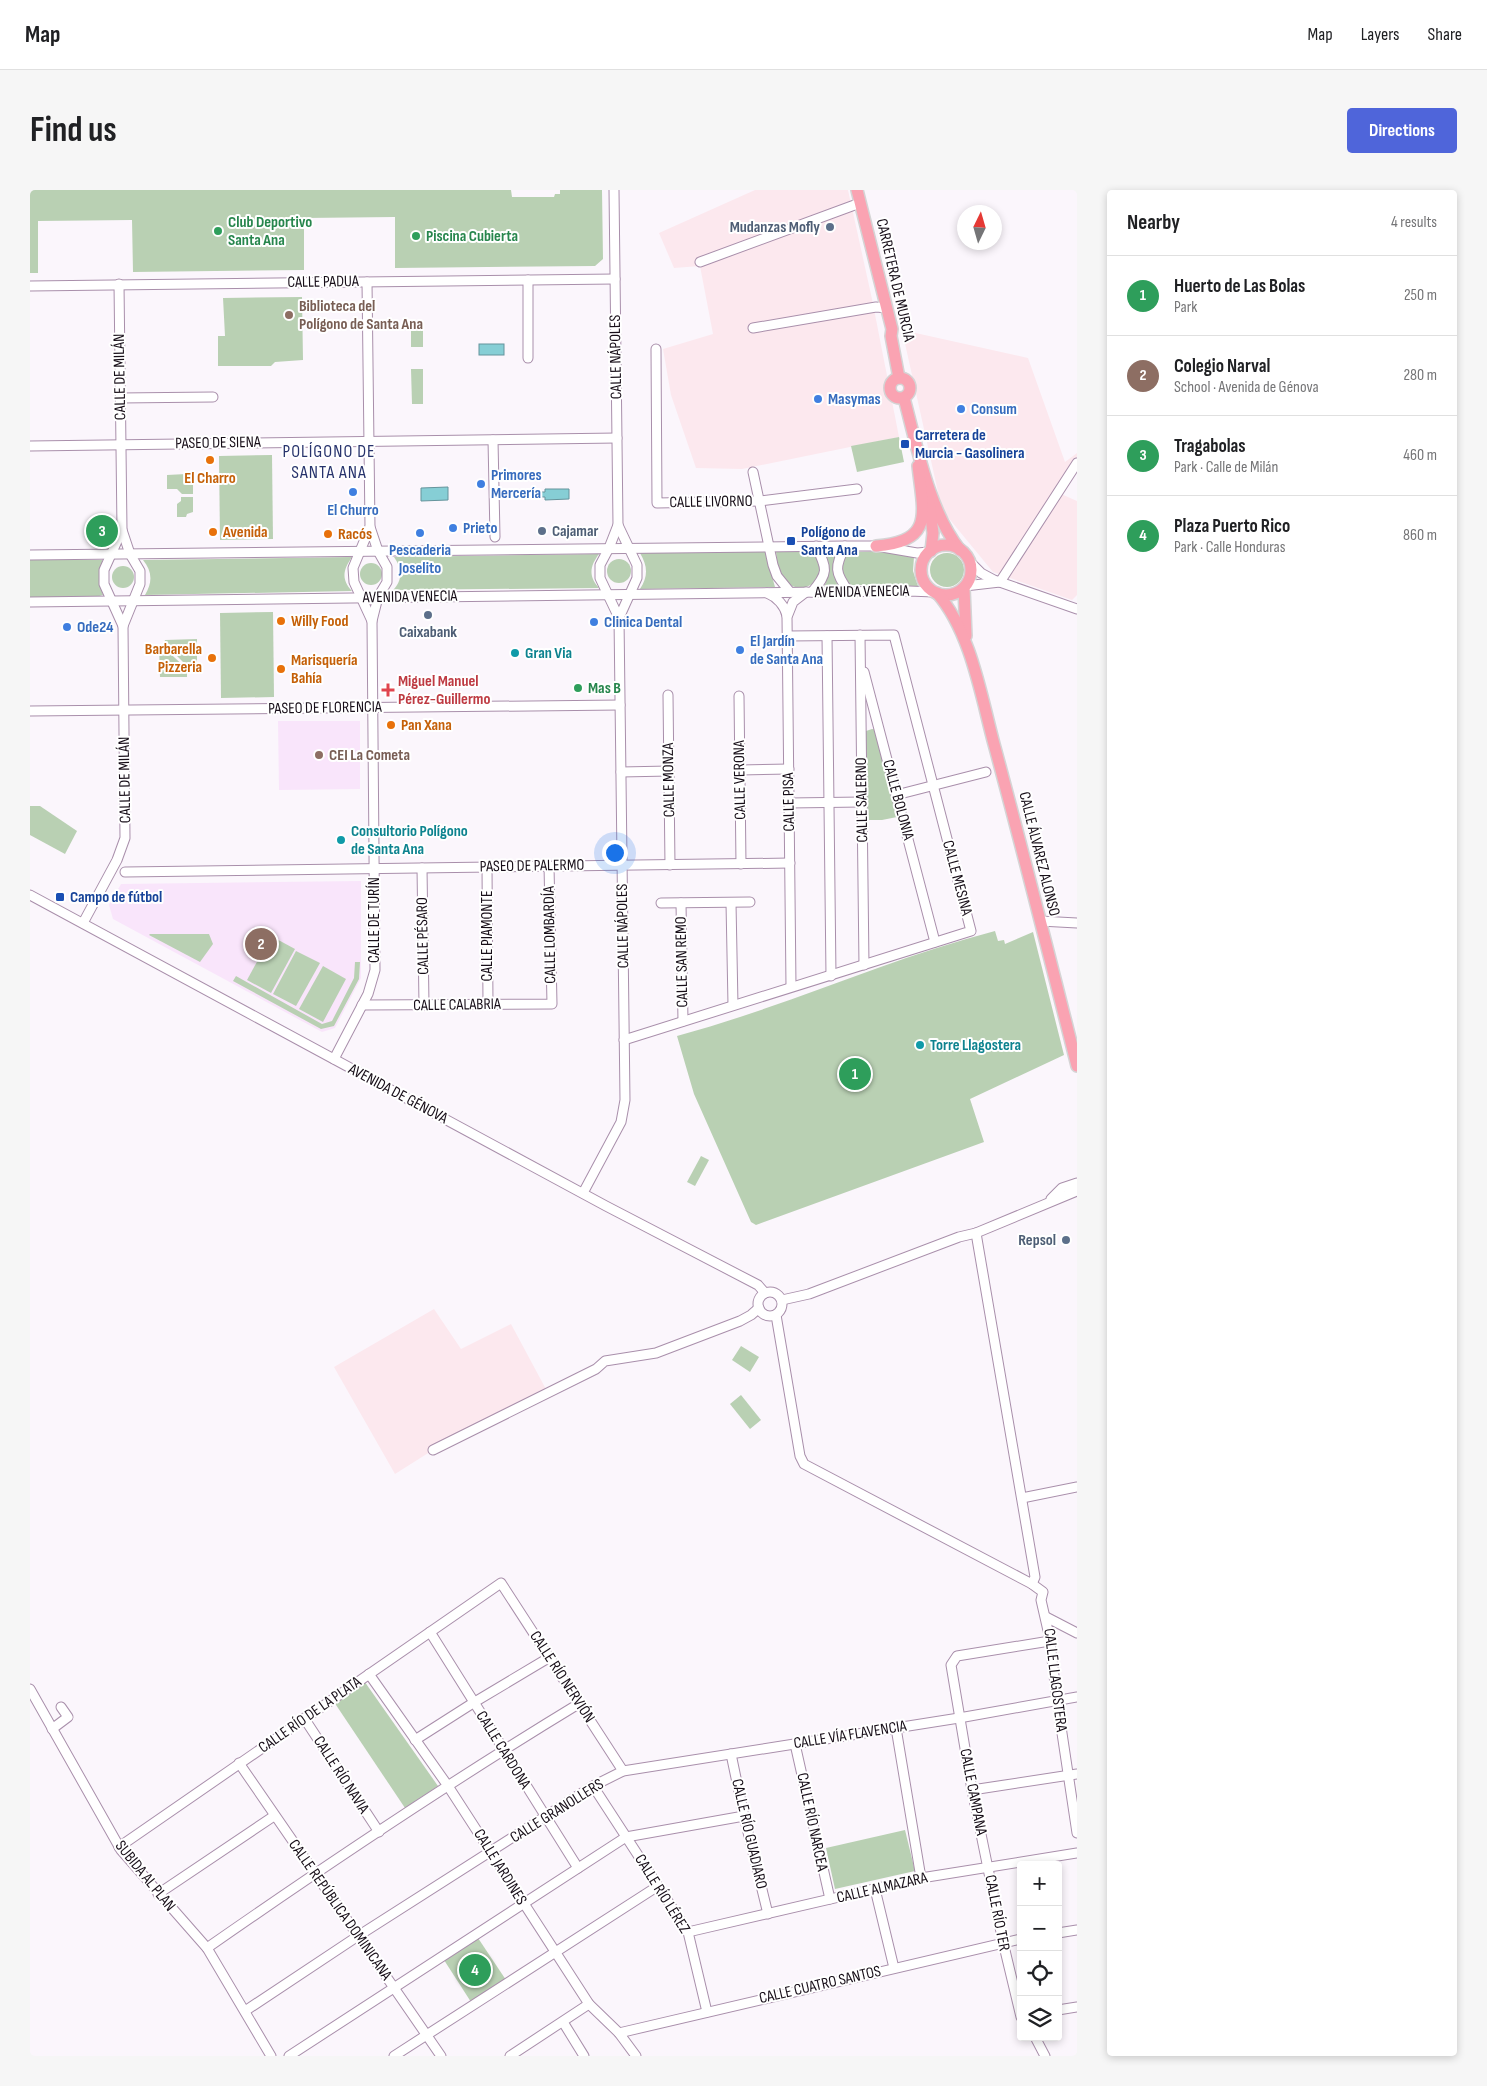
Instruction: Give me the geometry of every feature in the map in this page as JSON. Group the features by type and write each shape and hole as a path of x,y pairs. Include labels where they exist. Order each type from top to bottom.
{"main road":[{"name":"CARRETERA DE MURCIA","path":"857,190 892,329 891,336 899,378 906,380 910,386 909,393 904,398 932,513 933,533 930,551"},
{"name":"CARRETERA DE MURCIA","path":"914,435 938,512 960,550"},
{"path":"876,546 900,542 913,535 921,524 923,510 914,435"},
{"path":"943,546 952,546 960,550 969,561 971,575 965,587 953,594 936,593 925,584 922,575 923,561 930,551 943,546"},
{"name":"CALLE ÁLVAREZ ALONSO","path":"965,587 964,620 968,650 1077,1066"},
{"name":"CALLE ÁLVAREZ ALONSO","path":"936,593 951,612 968,650"}],"street":[{"name":"CALLE NÁPOLES","path":"609,548 618,525 614,190"},
{"path":"700,262 860,203"},
{"name":"CALLE PADUA","path":"30,286 615,279"},
{"path":"528,280 528,358"},
{"path":"367,282 370,528 378,551 387,567 387,582 378,598"},
{"name":"CALLE DE MILÁN","path":"119,284 122,530 130,554"},
{"path":"753,328 876,307 887,308"},
{"name":"CALLE LIVORNO","path":"656,349 657,503 760,501 857,489"},
{"path":"120,398 212,397"},
{"name":"PASEO DE SIENA","path":"30,446 617,438"},
{"path":"493,440 495,537"},
{"path":"965,587 1000,582 1077,463"},
{"path":"753,472 777,576 790,592"},
{"name":"CALLE NÁPOLES","path":"618,525 629,548"},
{"path":"362,598 354,582 353,568 370,528"},
{"name":"CALLE DE MILÁN","path":"112,554 122,530"},
{"path":"30,555 770,546 876,546 917,553 930,551"},
{"path":"787,617 793,602 809,592 824,578 825,564 816,546"},
{"path":"845,546 837,563 838,577 849,592"},
{"path":"608,595 600,578 600,565 609,548"},
{"path":"629,548 637,565 637,578 629,594"},
{"path":"112,554 104,570 104,584 113,601"},
{"path":"130,554 140,571 140,584 133,601"},
{"path":"969,561 981,573 1000,582 1077,609"},
{"name":"AVENIDA VENECIA","path":"30,602 790,592 936,593"},
{"path":"767,593 778,600 786,611 787,617"},
{"name":"CALLE NÁPOLES","path":"583,1193 623,1117 625,1100 619,618 629,594"},
{"name":"CALLE NÁPOLES","path":"608,595 619,618"},
{"name":"CALLE DE TURÍN","path":"362,598 372,622"},
{"name":"CALLE DE TURÍN","path":"334,1059 371,987 375,970 372,622 378,598"},
{"name":"CALLE DE MILÁN","path":"83,923 123,846 125,822 123,626 113,601"},
{"name":"CALLE DE MILÁN","path":"123,626 133,601"},
{"name":"CALLE PISA","path":"787,617 791,986"},
{"name":"CALLE SALERNO","path":"860,635 864,965"},
{"name":"CALLE MESINA","path":"624,1040 791,986 831,976 971,930 894,635 787,636"},
{"path":"827,636 831,976"},
{"name":"CALLE BOLONIA","path":"860,658 935,942"},
{"name":"CALLE MONZA","path":"668,695 670,864"},
{"name":"CALLE VERONA","path":"739,696 741,864"},
{"name":"PASEO DE FLORENCIA","path":"30,711 620,704"},
{"path":"740,770 789,769"},
{"path":"621,772 669,771"},
{"path":"896,795 986,772"},
{"path":"789,803 862,802"},
{"name":"PASEO DE PALERMO","path":"125,872 790,863"},
{"name":"CALLE LOMBARDÍA","path":"549,866 552,1004"},
{"name":"CALLE PIAMONTE","path":"487,867 488,1004"},
{"name":"CALLE PÉSARO","path":"422,868 424,1005"},
{"name":"AVENIDA DE GÉNOVA","path":"30,895 754,1283 765,1293"},
{"name":"CALLE SAN REMO","path":"661,903 750,902"},
{"name":"CALLE SAN REMO","path":"681,903 683,1021"},
{"path":"732,903 733,1005"},
{"path":"1040,921 1077,922"},
{"name":"CALLE CALABRIA","path":"362,1005 552,1004"},
{"path":"1045,1204 1062,1188 1077,1183"},
{"path":"782,1300 809,1294 959,1237 976,1234 1077,1191"},
{"path":"1045,1204 1062,1198 1077,1197"},
{"path":"776,1315 802,1462 1032,1584 1036,1576 976,1234"},
{"path":"765,1293 775,1293 782,1300 782,1308 776,1315 766,1315 759,1308 759,1301 765,1293"},
{"path":"433,1450 596,1369 605,1361 656,1353 751,1316 759,1308"},
{"path":"1022,1498 1077,1487"},
{"name":"CALLE RÍO DE LA PLATA","path":"119,1847 501,1583"},
{"name":"CALLE RÍO NERVIÓN","path":"501,1583 623,1771"},
{"name":"CALLE LLAGOSTERA","path":"1032,1584 1042,1592 1041,1600 1050,1640 1057,1700 1072,1774 1077,1833"},
{"path":"1046,1617 1077,1633"},
{"name":"CALLE CARDONA","path":"430,1632 502,1750 578,1868"},
{"name":"CALLE CAMPANA","path":"988,1867 972,1790 951,1665 957,1656 1050,1640"},
{"path":"415,1740 473,1702 550,1657"},
{"name":"CALLE JARDINES","path":"369,1674 448,1786 589,2004 619,2033 636,2056"},
{"name":"SUBIDA AL PLAN","path":"30,1689 119,1847 207,1948 271,2056"},
{"name":"CALLE VÍA FLAVENCIA","path":"623,1771 959,1718 1077,1697"},
{"path":"207,1948 314,1874 502,1750 580,1703"},
{"path":"52,1729 68,1717 61,1707"},
{"name":"CALLE RÍO NAVIA","path":"304,1718 378,1832"},
{"path":"896,1728 921,1878"},
{"name":"CALLE RÍO NARCEA","path":"795,1744 830,1900"},
{"name":"CALLE RÍO GUADIARO","path":"731,1754 768,1914"},
{"name":"CALLE REPÚBLICA DOMINICANA","path":"239,1764 442,2056"},
{"name":"CALLE GRANOLLERS","path":"244,2011 593,1786 623,1771"},
{"path":"972,1790 1072,1774"},
{"name":"CALLE RÍO LÉREZ","path":"593,1786 688,1932 708,2012"},
{"path":"158,1894 274,1816"},
{"path":"289,2056 626,1837 744,1816"},
{"name":"CALLE ALMAZARA","path":"688,1932 921,1878 1077,1853"},
{"name":"CALLE RÍO TER","path":"988,1867 1017,2003"},
{"path":"394,2056 658,1886"},
{"path":"875,1889 894,1968"},
{"path":"1062,1932 1077,1930"},
{"name":"CALLE CUATRO SANTOS","path":"619,2033 1017,1940"},
{"path":"510,2056 589,2004"},
{"path":"1062,2009 1077,2007"},
{"path":"563,2022 584,2056"},
{"path":"1038,2041 1045,2056"}],"shaded area":[{"path":"755,190 848,190 899,437 742,469 696,468 671,395 663,349 713,334 700,266 674,268 659,233"},
{"path":"902,330 1028,358 1065,462 1077,453 1077,466 1061,494 1077,501 1077,595 1072,600 993,572 942,510"},
{"name":"CEI La Cometa","path":"278,721 360,721 360,789 279,790"},
{"path":"361,881 361,978 335,1028 322,1032 113,919 109,905 121,884"},
{"path":"434,1309 461,1349 511,1324 548,1393 433,1450 395,1474 334,1367"}],"green space":[{"name":"Club Deportivo Santa Ana","path":"30,190 511,190 512,197 554,197 555,194 560,194 560,190 602,190 603,259 595,266 395,268 395,217 304,218 304,270 133,272 132,220 38,221 38,273 30,273"},
{"path":"302,297 303,360 275,362 271,366 218,366 218,336 225,336 223,298"},
{"path":"411,325 423,325 423,347 411,347"},
{"path":"411,369 423,369 423,404 412,404"},
{"path":"899,437 904,462 857,472 851,446"},
{"path":"272,455 273,539 220,540 219,456"},
{"path":"186,474 193,476 193,494 182,494 177,489 167,489 167,475"},
{"path":"181,497 193,497 193,512 187,514 186,517 177,517 177,504 181,501"},
{"path":"765,551 775,587 640,589 646,571 640,553"},
{"path":"807,551 816,559 820,567 819,575 807,587 798,588 789,584 781,575 776,552"},
{"path":"893,551 914,557 913,571 918,586 851,585 844,577 842,565 845,556 849,552"},
{"path":"823,552 838,552 834,562 834,570 839,588 824,588 828,574 828,560"},
{"path":"947,553 959,558 964,570 959,582 947,587 935,582 930,570 935,558"},
{"path":"599,554 591,571 595,584 599,588 393,590 400,578 399,565 394,557"},
{"path":"352,557 344,574 348,587 352,591 145,595 149,586 150,572 143,560"},
{"path":"619,559 628,562 631,571 628,580 619,583 610,580 607,571 610,562"},
{"path":"30,560 102,560 99,578 103,595 96,597 30,597"},
{"path":"371,563 379,566 382,574 379,582 371,585 363,582 360,574 363,566"},
{"path":"119,566 127,566 134,573 134,581 127,588 119,588 112,581 112,573"},
{"path":"273,612 274,697 221,698 220,613"},
{"path":"197,639 197,666 188,667 164,643 165,640"},
{"path":"159,646 162,646 187,669 187,677 160,677"},
{"path":"877,730 897,817 882,820 866,820 865,734 866,731"},
{"path":"30,806 40,806 77,831 65,854 30,835"},
{"path":"995,931 998,941 1004,940 1005,944 1033,932 1064,1055 970,1099 984,1142 756,1225 751,1222 694,1094 677,1036 757,1011 915,955"},
{"path":"150,934 209,934 213,944 200,962"},
{"path":"271,936 295,949 271,993 247,980"},
{"path":"296,951 320,963 296,1006 273,994"},
{"path":"355,962 360,962 359,979 334,1026 321,1029 233,981 236,976 322,1024 332,1021 354,978"},
{"path":"323,966 346,979 323,1022 299,1009"},
{"path":"701,1156 709,1160 695,1186 687,1182"},
{"path":"741,1346 759,1357 750,1372 732,1360"},
{"path":"741,1395 761,1420 750,1429 730,1404"},
{"path":"362,1678 438,1786 405,1808 332,1699"},
{"path":"905,1830 915,1871 835,1889 826,1848"},
{"path":"478,1938 506,1980 471,2002 444,1960"}],"water":[{"path":"479,344 504,344 504,355 479,355"},
{"path":"448,487 448,500 421,501 421,488"},
{"path":"545,489 569,489 569,499 545,500 545,497 540,497 540,492 545,492"}],"place":[{"name":"Mudanzas Mofly","path":"830,227"},
{"name":"Club Deportivo Santa Ana","path":"218,231"},
{"name":"Piscina Cubierta","path":"416,236"},
{"name":"Biblioteca del Polígono de Santa Ana","path":"289,315"},
{"name":"Masymas","path":"818,399"},
{"name":"Consum","path":"961,409"},
{"name":"Carretera de Murcia - Gasolinera","path":"905,444"},
{"name":"El Charro","path":"210,460"},
{"name":"Primores Mercería","path":"481,484"},
{"name":"El Churro","path":"353,492"},
{"name":"Prieto","path":"453,528"},
{"name":"Tragabolas","path":"102,531"},
{"name":"Cajamar","path":"542,531"},
{"name":"Avenida","path":"213,532"},
{"name":"Pescaderia Joselito","path":"420,533"},
{"name":"Racós","path":"328,534"},
{"name":"Polígono de Santa Ana","path":"791,541"},
{"name":"Caixabank","path":"428,615"},
{"name":"Willy Food","path":"281,621"},
{"name":"Clinica Dental","path":"594,622"},
{"name":"Ode24","path":"67,627"},
{"name":"El Jardín de Santa Ana","path":"740,650"},
{"name":"Gran Via","path":"515,653"},
{"name":"Barbarella Pizzeria","path":"212,658"},
{"name":"Marisquería Bahía","path":"281,669"},
{"name":"Mas B","path":"578,688"},
{"name":"Miguel Manuel Pérez-Guillermo","path":"388,690"},
{"name":"Pan Xana","path":"391,725"},
{"name":"CEI La Cometa","path":"319,755"},
{"name":"Consultorio Polígono de Santa Ana","path":"341,840"},
{"name":"Campo de fútbol","path":"60,897"},
{"name":"Colegio Narval","path":"261,944"},
{"name":"Torre Llagostera","path":"920,1045"},
{"name":"Huerto de Las Bolas","path":"855,1074"},
{"name":"Repsol","path":"1066,1240"},
{"name":"Plaza Puerto Rico","path":"475,1970"}],"district":[{"name":"POLÍGONO DE SANTA ANA","path":"329,461"}]}
